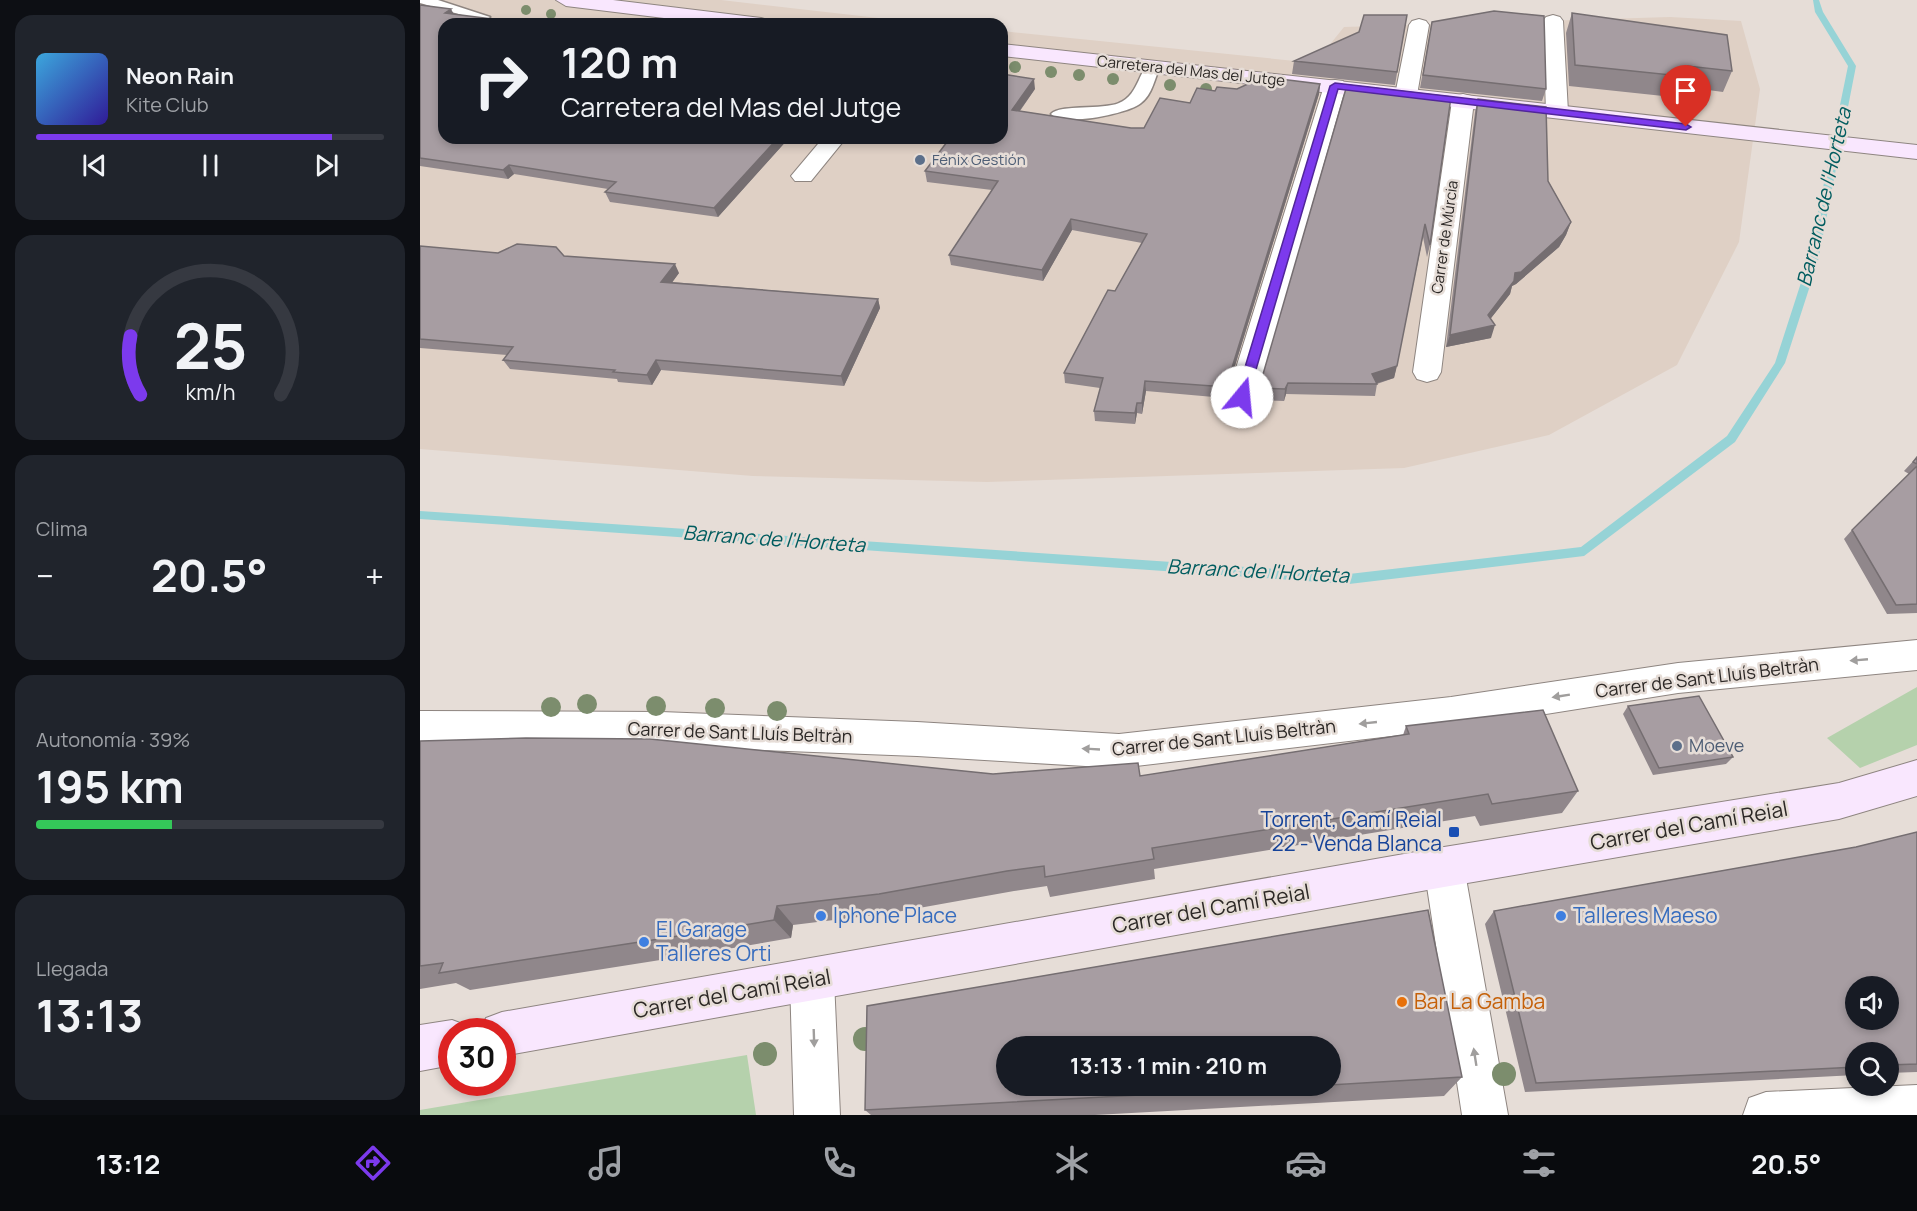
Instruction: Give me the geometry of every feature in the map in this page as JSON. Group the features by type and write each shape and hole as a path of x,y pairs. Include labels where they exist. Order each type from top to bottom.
{"street":[{"path":"566,0 711,18"},
{"path":"1553,21 1557,112"},
{"path":"1406,95 1419,25"},
{"name":"Carretera del Mas del Jutge","path":"1008,53 1153,66 1917,152"},
{"path":"1242,397 1335,86"},
{"name":"Carrer de Múrcia","path":"1427,372 1463,101"},
{"path":"803,176 830,144"},
{"name":"Carrer de Sant Lluís Beltràn","path":"420,728 661,729 917,739 1119,751 1451,713 1678,678 1917,655"},
{"name":"Carrer del Camí Reial","path":"516,1032 1444,867 1839,801 1917,778"},
{"path":"1444,867 1485,1115"},
{"path":"812,980 817,1115"},
{"path":"420,1048 438,1045"},
{"path":"1766,1115 1917,1108"}],"lane":[{"path":"424,0 483,17"},
{"path":"1059,114 1096,113 1121,108 1137,99 1153,66"}],"shaded area":[{"path":"420,0 721,0 878,18 438,18 438,144 1008,144 1008,32 1315,63 1344,27 1670,17 1741,21 1760,89 1739,242 1677,365 1549,435 1404,468 987,482 753,476 420,449"}],"green space":[{"path":"1917,687 1917,745 1860,768 1827,738"},
{"path":"747,1055 756,1115 420,1115 420,1110 503,1096 516,1096 516,1094"}],"building":[{"path":"420,5 451,9 445,13 484,18 438,18 438,144 773,144 714,208 605,192 616,182 509,165 503,170 420,158"},
{"path":"1494,11 1544,16 1546,89 1423,75 1432,22"},
{"path":"1572,13 1727,35 1732,71 1688,66 1690,77 1575,65"},
{"path":"1364,15 1407,15 1397,72 1294,61 1359,32"},
{"path":"1008,75 1034,79 1012,110 1131,128 1144,128 1160,98 1190,103 1197,88 1215,91 1217,87 1237,89 1263,77 1320,84 1226,387 1145,381 1142,403 1137,403 1135,413 1094,411 1103,378 1064,373 1108,290 1115,291 1147,234 1071,219 1042,270 949,255 998,181 925,171 945,144 1008,144"},
{"path":"1347,85 1451,97 1430,245 1425,224 1397,366 1372,374 1377,384 1288,383 1285,389 1259,388"},
{"path":"1478,99 1546,107 1548,181 1571,222 1563,234 1521,272 1515,273 1514,281 1488,315 1495,325 1450,335"},
{"path":"517,244 556,247 564,256 675,264 661,282 878,299 841,376 656,360 647,375 503,360 513,347 420,339 420,246 498,253"},
{"path":"1917,466 1917,604 1896,605 1852,530"},
{"path":"1699,696 1733,757 1659,768 1628,706"},
{"path":"1543,710 1578,791 1492,804 1488,794 1152,848 1154,859 1045,877 1044,866 1007,871 879,894 777,906 774,920 672,937 439,973 443,963 420,966 420,741 526,738 650,739 993,774 1138,763 1140,776 1409,734 1406,726"},
{"path":"1917,832 1917,1064 1899,1065 1899,1042 1845,1042 1845,1068 1536,1083 1494,911 1856,847"},
{"path":"1428,910 1462,1077 1341,1084 1341,1036 996,1036 996,1096 1122,1096 865,1110 867,1006"}],"waterway":[{"name":"Barranc de l'Horteta","path":"420,515 1349,579 1584,551 1731,439 1780,363 1813,261 1852,66 1819,12 1816,0"}],"place":[{"name":"Fénix Gestión","path":"920,160"},
{"name":"Moeve","path":"1677,746"},
{"name":"Torrent, Camí Reial 22 - Venda Blanca","path":"1454,832"},
{"name":"Iphone Place","path":"821,916"},
{"name":"Talleres Maeso","path":"1561,916"},
{"name":"El Garage Talleres Orti","path":"644,942"},
{"name":"Bar La Gamba","path":"1402,1002"}],"route":[{"path":"1242,397 1335,86 1686,127"}]}
